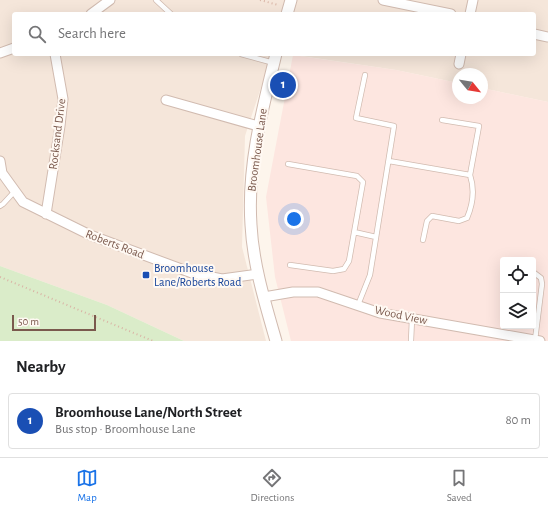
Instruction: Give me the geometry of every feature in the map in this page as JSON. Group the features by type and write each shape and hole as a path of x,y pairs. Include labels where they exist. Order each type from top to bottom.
{"street":[{"path":"93,12 110,0"},
{"path":"383,0 441,12"},
{"path":"470,12 473,0"},
{"path":"536,34 548,37"},
{"path":"0,52 12,49"},
{"name":"Rocksand Drive","path":"46,214 63,99 55,56"},
{"path":"459,64 461,56"},
{"name":"Broomhouse Lane","path":"275,58 258,126 251,180 250,225 258,274 276,341"},
{"path":"166,100 258,126"},
{"name":"Roberts Road","path":"0,161 2,173 23,202 90,235 192,273 222,279 258,274"},
{"name":"Wood View","path":"264,297 293,292 318,292 380,312 538,341"}],"lane":[{"path":"156,0 168,12"},
{"path":"258,56 275,58"},
{"path":"358,305 370,275 394,126 356,118 365,75"},
{"path":"423,240 427,221 432,216 459,221 466,218 470,212 473,194 474,186 470,175 479,126 442,120"},
{"path":"389,161 470,175"},
{"path":"288,164 357,176 363,182 350,260 344,269 333,271 290,265"},
{"path":"0,206 15,190"},
{"path":"354,232 376,237"},
{"path":"536,274 541,278 542,284 538,341"},
{"path":"411,341 412,318"}],"path":[{"path":"260,0 289,8"},
{"path":"0,278 153,341"}],"shaded area":[{"path":"0,0 548,0 548,102 488,89 488,68 452,68 452,82 396,70 302,56 536,56 536,12 12,12 12,56 271,56 245,136 242,247 266,341 184,341 107,305 0,266"},
{"path":"293,56 396,70 452,82 452,104 488,104 488,89 548,102 548,341 291,341 275,277 266,197"}],"green space":[{"path":"0,266 107,305 184,341 0,341"}],"place":[{"name":"Broomhouse Lane/North Street","path":"283,85"},
{"name":"Broomhouse Lane/Roberts Road","path":"146,275"}]}
